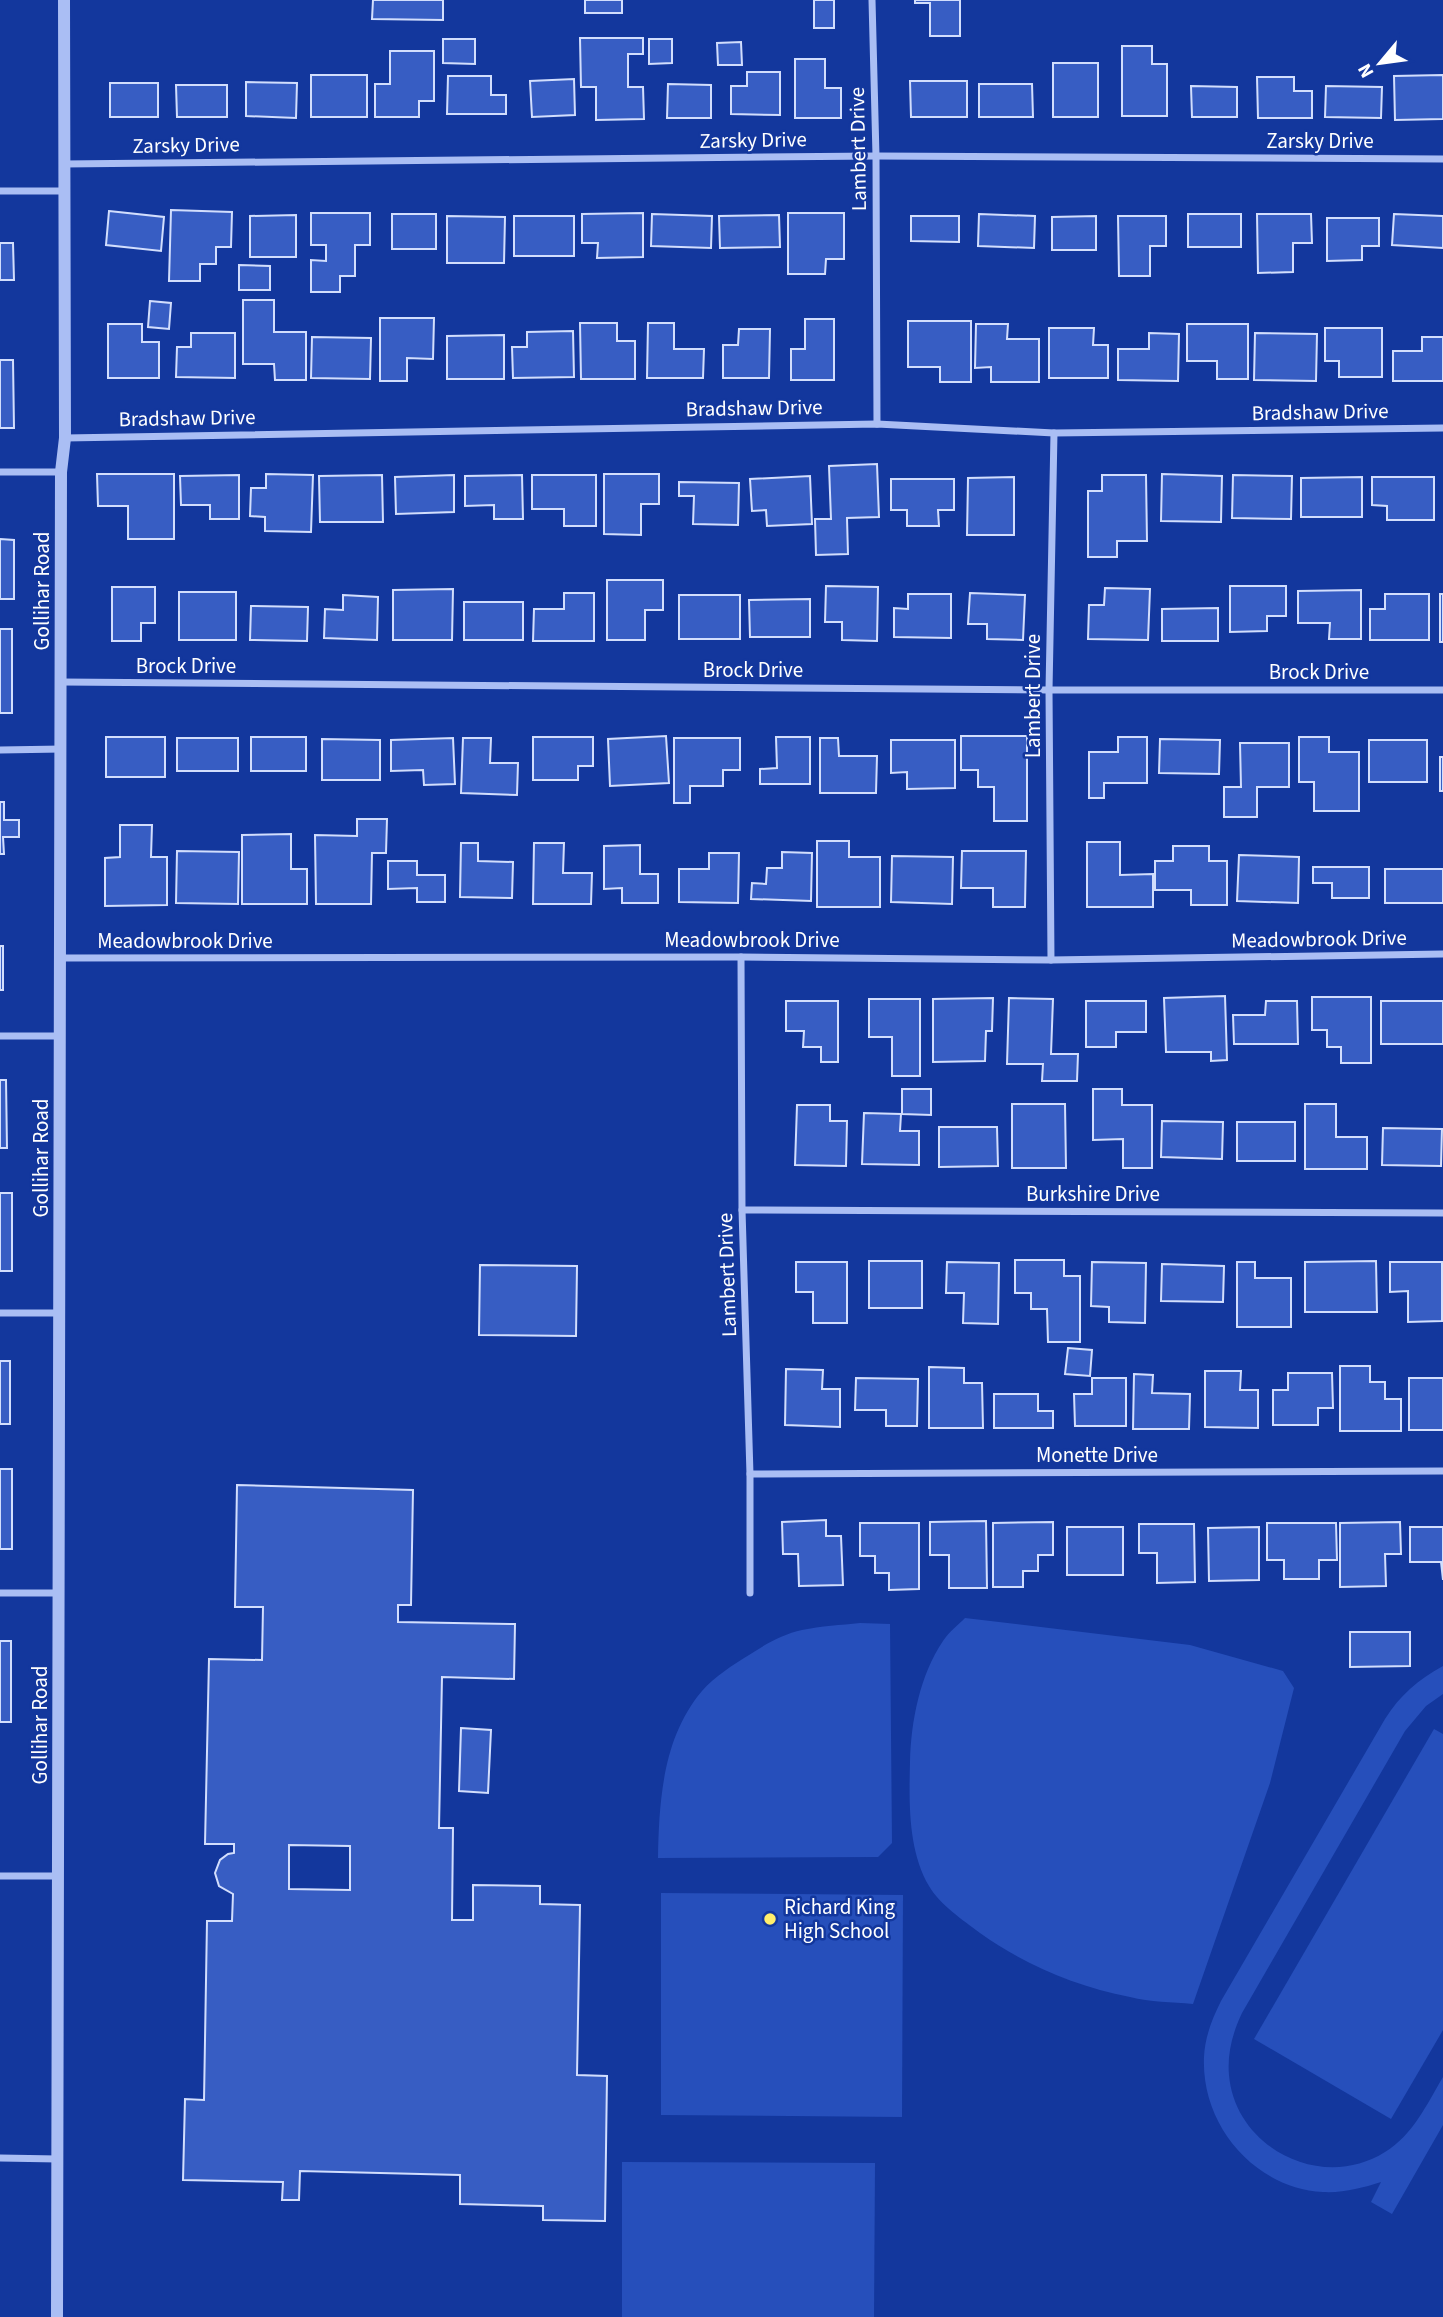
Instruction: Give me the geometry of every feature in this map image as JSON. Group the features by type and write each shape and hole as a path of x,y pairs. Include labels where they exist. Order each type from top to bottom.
{"street":[{"name":"Gollihar Road","path":"57,2317 61,472 65,438 64,0"},
{"name":"Lambert Drive","path":"873,0 877,424"},
{"name":"Zarsky Drive","path":"63,164 876,156 1443,159"},
{"path":"0,191 63,191"},
{"name":"Bradshaw Drive","path":"65,438 877,424 1054,433 1443,428"},
{"name":"Lambert Drive","path":"1051,960 1049,690 1054,433"},
{"path":"0,472 61,472"},
{"name":"Brock Drive","path":"62,682 1049,690 1443,690"},
{"path":"0,750 62,749"},
{"name":"Meadowbrook Drive","path":"61,958 741,957 1051,960 1443,954"},
{"name":"Lambert Drive","path":"741,957 742,1210 750,1474 750,1593"},
{"path":"0,1036 61,1036"},
{"name":"Burkshire Drive","path":"742,1210 1443,1213"},
{"path":"0,1313 60,1313"},
{"name":"Monette Drive","path":"750,1474 1443,1471"},
{"path":"0,1593 59,1593"},
{"path":"0,1876 58,1876"},
{"path":"0,2158 58,2159"}],"shaded area":[{"path":"965,1618 1190,1645 1283,1671 1294,1688 1270,1783 1193,2004 1130,1997 1051,1973 980,1933 945,1906 929,1886 917,1857 911,1826 912,1731 928,1668 945,1638"},
{"path":"860,1623 890,1624 892,1843 878,1857 658,1858 662,1792 671,1749 689,1709 702,1691 731,1667 781,1637 809,1629"},
{"path":"1443,1666 1443,1694 1426,1706 1405,1731 1242,2013 1233,2035 1229,2059 1229,2075 1235,2101 1247,2123 1264,2142 1286,2156 1310,2164 1335,2167 1360,2163 1395,2145 1418,2118 1443,2077 1443,2125 1392,2214 1371,2202 1381,2182 1353,2190 1323,2192 1298,2188 1275,2179 1254,2165 1222,2129 1205,2082 1204,2057 1210,2028 1221,2001 1385,1719 1410,1689"},
{"path":"1434,1729 1443,1734 1443,2030 1391,2119 1254,2039"},
{"path":"661,1893 903,1895 902,2117 661,2115"},
{"path":"622,2162 875,2163 874,2317 622,2317"}],"building":[{"path":"373,0 443,0 443,20 372,19"},
{"path":"585,0 622,0 622,13 585,13"},
{"path":"814,0 834,0 834,28 814,28"},
{"path":"915,0 960,0 960,36 930,36 930,3 915,3"},
{"path":"580,38 643,38 643,54 628,54 628,87 643,87 644,119 596,120 596,87 581,87"},
{"path":"443,39 475,39 475,64 443,63"},
{"path":"649,39 672,39 672,63 649,64"},
{"path":"741,42 742,65 718,65 717,43"},
{"path":"1122,46 1152,46 1152,64 1167,64 1167,116 1122,116"},
{"path":"390,51 434,51 434,101 419,101 419,117 375,117 375,84 390,84"},
{"path":"795,59 825,59 825,88 841,88 841,118 795,118"},
{"path":"1053,63 1098,63 1098,117 1053,117"},
{"path":"747,72 780,72 780,115 731,114 731,86 747,86"},
{"path":"311,75 367,75 367,117 311,117"},
{"path":"1443,75 1443,119 1395,120 1394,76"},
{"path":"448,76 491,76 491,95 506,95 506,114 447,114"},
{"path":"1257,77 1294,77 1294,91 1312,91 1312,118 1258,118"},
{"path":"574,79 575,115 532,117 530,81"},
{"path":"910,81 967,81 967,117 911,117"},
{"path":"246,82 297,83 296,118 246,116"},
{"path":"110,83 158,83 158,117 110,117"},
{"path":"668,84 711,85 711,118 667,118"},
{"path":"979,84 1032,84 1033,117 979,117"},
{"path":"176,85 227,85 227,117 177,117"},
{"path":"1191,86 1237,87 1237,117 1192,117"},
{"path":"1326,86 1382,87 1381,118 1325,117"},
{"path":"171,210 232,212 231,247 216,247 216,264 200,264 200,281 169,281"},
{"path":"109,211 164,217 161,251 106,245"},
{"path":"311,213 370,213 370,245 355,245 355,276 340,276 340,292 311,292 311,260 326,261 326,245 311,245"},
{"path":"643,213 643,257 597,258 598,243 582,243 582,214"},
{"path":"788,213 844,213 844,259 826,259 825,274 788,274"},
{"path":"392,214 436,214 436,249 392,249"},
{"path":"652,214 712,216 711,248 651,246"},
{"path":"979,214 1035,216 1034,248 978,246"},
{"path":"1188,214 1241,214 1241,247 1188,247"},
{"path":"1257,214 1311,214 1312,243 1293,243 1293,272 1258,273"},
{"path":"1394,214 1443,216 1443,248 1392,245"},
{"path":"296,215 296,257 250,257 250,216"},
{"path":"779,215 780,247 720,248 719,216"},
{"path":"447,216 505,217 504,263 447,263"},
{"path":"514,216 574,216 574,256 514,256"},
{"path":"911,216 959,216 959,242 911,241"},
{"path":"1096,216 1096,250 1052,250 1052,217"},
{"path":"1118,216 1166,216 1166,246 1150,246 1150,276 1119,276"},
{"path":"1327,218 1379,218 1379,246 1362,246 1362,260 1327,261"},
{"path":"0,243 13,243 14,280 0,280"},
{"path":"239,265 270,266 270,290 239,290"},
{"path":"243,300 274,300 274,332 306,332 306,380 275,380 274,364 243,364"},
{"path":"150,301 171,303 169,329 148,327"},
{"path":"380,318 434,318 433,359 407,358 407,381 380,381"},
{"path":"805,319 834,319 834,380 791,380 791,349 805,349"},
{"path":"908,321 971,321 971,382 940,382 940,367 908,367"},
{"path":"580,323 617,323 617,341 635,341 635,379 581,379"},
{"path":"648,323 674,323 674,349 704,349 703,378 647,378"},
{"path":"108,324 142,324 142,342 159,342 159,378 108,378"},
{"path":"976,324 1008,324 1007,339 1039,339 1039,382 991,382 991,367 975,368"},
{"path":"1187,324 1248,324 1248,379 1217,379 1217,361 1187,361"},
{"path":"1049,328 1094,328 1093,345 1108,345 1108,378 1049,378"},
{"path":"1325,328 1382,328 1382,377 1339,377 1339,361 1325,361"},
{"path":"739,329 770,329 769,378 723,378 723,345 738,345"},
{"path":"573,331 574,377 513,378 512,347 527,347 527,332"},
{"path":"191,333 235,333 235,378 176,377 177,347 191,347"},
{"path":"1149,333 1179,334 1178,381 1118,380 1118,349 1149,349"},
{"path":"1255,333 1317,334 1316,381 1254,380"},
{"path":"504,335 504,379 447,379 447,336"},
{"path":"312,337 371,338 370,379 311,378"},
{"path":"1422,337 1443,337 1443,381 1393,381 1393,351 1422,351"},
{"path":"0,360 13,360 14,428 0,428"},
{"path":"877,464 879,517 847,518 848,554 816,555 815,519 831,519 829,466"},
{"path":"97,474 174,474 174,539 128,539 128,506 98,506"},
{"path":"266,474 313,475 311,532 265,531 265,517 250,516 251,488 266,488"},
{"path":"604,474 659,474 659,504 641,504 641,535 604,534"},
{"path":"1162,474 1222,476 1221,522 1161,521"},
{"path":"239,475 239,519 210,519 210,505 181,505 180,476"},
{"path":"382,475 383,522 320,522 319,476"},
{"path":"454,475 454,512 396,514 395,477"},
{"path":"522,475 523,519 494,519 494,505 465,506 465,476"},
{"path":"532,475 596,475 596,526 564,526 564,509 532,509"},
{"path":"1102,475 1146,475 1147,541 1117,541 1117,557 1088,557 1088,491 1102,491"},
{"path":"1233,475 1292,476 1291,519 1232,518"},
{"path":"810,476 812,524 767,526 766,510 752,511 750,479"},
{"path":"1014,477 1014,535 967,535 968,478"},
{"path":"1362,477 1362,517 1301,517 1301,478"},
{"path":"1372,477 1434,477 1434,520 1387,520 1387,506 1372,505"},
{"path":"891,479 954,479 954,510 938,510 939,526 907,526 907,510 891,510"},
{"path":"679,482 739,483 738,525 693,524 694,496 679,496"},
{"path":"0,539 14,540 14,599 0,599"},
{"path":"607,580 663,580 663,610 645,610 645,640 607,640"},
{"path":"826,586 878,587 877,641 842,640 842,622 825,622"},
{"path":"1230,586 1286,586 1286,616 1267,616 1267,631 1230,632"},
{"path":"112,587 155,587 155,623 141,623 141,641 112,641"},
{"path":"1105,588 1150,589 1148,640 1088,639 1089,605 1104,605"},
{"path":"453,589 452,640 393,640 393,590"},
{"path":"1361,590 1361,639 1329,639 1330,623 1298,623 1298,591"},
{"path":"179,592 236,592 236,640 179,640"},
{"path":"564,593 594,593 594,641 533,641 534,609 564,609"},
{"path":"970,593 1025,595 1023,640 987,639 987,624 968,624"},
{"path":"908,594 951,594 951,638 894,637 894,608 908,609"},
{"path":"1385,594 1429,594 1429,640 1370,640 1370,609 1385,609"},
{"path":"1440,594 1443,594 1443,642 1440,642"},
{"path":"343,595 378,597 377,640 324,638 325,609 343,610"},
{"path":"679,595 740,595 740,639 679,639"},
{"path":"810,599 810,637 750,637 749,600"},
{"path":"464,602 523,602 523,640 464,640"},
{"path":"251,606 308,607 307,641 250,640"},
{"path":"1218,608 1218,641 1162,641 1162,609"},
{"path":"0,629 12,629 12,713 0,713"},
{"path":"666,736 669,783 610,786 608,739"},
{"path":"961,736 1027,736 1027,821 994,821 994,787 978,787 978,770 961,770"},
{"path":"106,737 165,737 165,777 106,777"},
{"path":"251,737 306,737 306,771 251,771"},
{"path":"533,737 593,737 593,766 578,766 578,780 533,780"},
{"path":"776,737 810,737 810,784 760,784 760,769 777,768"},
{"path":"1118,737 1147,737 1147,783 1104,783 1104,798 1089,798 1089,752 1118,752"},
{"path":"1299,737 1329,737 1329,752 1359,752 1359,811 1314,811 1314,782 1299,782"},
{"path":"177,738 238,738 238,771 177,771"},
{"path":"453,738 455,784 424,785 423,770 391,771 391,740"},
{"path":"463,738 491,738 490,763 518,763 517,795 461,793"},
{"path":"674,738 740,738 740,770 723,770 723,786 690,786 690,803 674,803"},
{"path":"820,738 838,738 839,756 877,756 876,793 820,793"},
{"path":"322,739 380,740 380,780 322,780"},
{"path":"1160,739 1220,740 1219,774 1159,773"},
{"path":"891,740 955,740 955,788 907,789 907,772 891,773"},
{"path":"1369,740 1427,740 1427,782 1369,782"},
{"path":"1240,743 1289,743 1289,787 1257,787 1257,817 1224,817 1224,787 1241,787"},
{"path":"1440,757 1443,757 1443,791 1440,791"},
{"path":"0,802 4,802 4,820 19,820 19,837 3,837 4,854 0,854"},
{"path":"357,819 387,819 386,853 372,853 371,904 316,904 315,835 357,836"},
{"path":"120,825 152,825 151,857 167,857 167,905 105,906 105,858 120,857"},
{"path":"291,834 291,869 307,869 307,904 242,904 242,835"},
{"path":"817,841 849,841 849,857 880,857 880,907 817,907"},
{"path":"1087,842 1120,842 1120,875 1153,874 1153,907 1087,907"},
{"path":"461,843 478,843 478,861 513,862 512,898 460,897"},
{"path":"534,843 564,843 563,873 592,873 591,904 533,904"},
{"path":"640,845 640,874 658,874 658,903 622,903 622,888 604,889 604,846"},
{"path":"1173,846 1209,846 1209,861 1227,861 1227,905 1191,905 1191,890 1155,890 1155,861 1173,861"},
{"path":"177,851 239,852 238,904 176,903"},
{"path":"962,851 1026,851 1025,907 993,907 993,888 961,888"},
{"path":"782,852 812,853 811,901 751,899 752,883 766,884 767,868 782,868"},
{"path":"709,853 739,853 738,903 679,902 679,869 709,869"},
{"path":"1239,855 1299,857 1298,903 1237,901"},
{"path":"892,856 953,857 952,904 891,902"},
{"path":"388,861 417,861 417,875 445,875 445,902 417,902 417,888 388,889"},
{"path":"1313,867 1369,867 1369,898 1332,898 1332,883 1313,883"},
{"path":"1385,869 1443,869 1443,903 1385,903"},
{"path":"0,946 3,946 3,990 0,990"},
{"path":"1225,996 1227,1060 1211,1061 1211,1052 1166,1052 1164,998"},
{"path":"1312,997 1371,997 1371,1063 1341,1063 1341,1047 1327,1047 1327,1030 1312,1030"},
{"path":"993,998 992,1031 986,1031 985,1061 933,1062 933,999"},
{"path":"1009,998 1053,999 1051,1054 1078,1054 1077,1081 1042,1081 1043,1064 1007,1064"},
{"path":"869,999 920,999 920,1076 892,1076 892,1037 869,1037"},
{"path":"786,1001 838,1001 838,1062 821,1062 821,1047 803,1047 804,1031 786,1031"},
{"path":"1086,1001 1146,1001 1146,1032 1116,1032 1116,1047 1086,1047"},
{"path":"1266,1001 1297,1001 1298,1044 1234,1044 1233,1015 1265,1015"},
{"path":"1381,1001 1443,1001 1443,1044 1381,1044"},
{"path":"0,1080 6,1080 7,1148 0,1148"},
{"path":"902,1089 931,1089 931,1115 902,1114"},
{"path":"1093,1089 1122,1089 1122,1105 1152,1105 1152,1168 1123,1168 1123,1139 1093,1140"},
{"path":"1012,1104 1065,1104 1066,1168 1012,1168"},
{"path":"1305,1104 1336,1104 1336,1137 1367,1137 1367,1169 1305,1169"},
{"path":"797,1105 830,1105 830,1121 847,1121 846,1166 795,1165"},
{"path":"864,1113 901,1114 900,1131 919,1131 919,1165 862,1164"},
{"path":"1162,1121 1223,1122 1222,1159 1161,1157"},
{"path":"1237,1122 1295,1122 1295,1161 1237,1161"},
{"path":"939,1127 997,1127 998,1166 939,1167"},
{"path":"1383,1128 1442,1129 1441,1166 1382,1165"},
{"path":"0,1193 12,1193 12,1271 0,1271"},
{"path":"1015,1260 1064,1260 1064,1276 1080,1276 1080,1342 1048,1342 1047,1309 1031,1309 1031,1293 1015,1293"},
{"path":"869,1261 922,1261 922,1308 869,1308"},
{"path":"1376,1261 1377,1312 1305,1312 1305,1262"},
{"path":"796,1262 847,1262 847,1323 813,1323 813,1292 796,1292"},
{"path":"947,1262 999,1263 998,1324 963,1323 964,1293 946,1293"},
{"path":"1092,1262 1146,1263 1145,1323 1109,1322 1109,1307 1091,1306"},
{"path":"1237,1262 1255,1262 1255,1278 1291,1278 1291,1327 1237,1327"},
{"path":"1390,1262 1442,1262 1442,1321 1408,1322 1408,1291 1390,1292"},
{"path":"1162,1264 1224,1266 1223,1302 1161,1301"},
{"path":"480,1265 577,1266 576,1336 479,1335"},
{"path":"1068,1348 1092,1350 1090,1376 1065,1374"},
{"path":"0,1361 10,1361 10,1424 0,1424"},
{"path":"1340,1366 1370,1366 1370,1382 1385,1382 1385,1399 1401,1399 1401,1431 1340,1431"},
{"path":"929,1367 964,1368 964,1383 982,1383 983,1428 929,1428"},
{"path":"786,1369 823,1370 822,1389 840,1389 840,1427 785,1425"},
{"path":"1205,1371 1241,1371 1240,1390 1258,1390 1258,1428 1205,1427"},
{"path":"1288,1373 1332,1373 1333,1408 1318,1408 1318,1425 1273,1425 1273,1390 1288,1390"},
{"path":"1134,1374 1153,1375 1152,1393 1190,1394 1189,1429 1133,1429"},
{"path":"856,1378 918,1379 917,1426 886,1426 886,1410 855,1410"},
{"path":"1092,1378 1126,1378 1126,1426 1075,1426 1074,1394 1092,1394"},
{"path":"1409,1378 1443,1378 1443,1430 1409,1430"},
{"path":"994,1394 1038,1394 1038,1411 1053,1411 1053,1428 994,1428"},
{"path":"0,1469 12,1469 12,1549 0,1549"},
{"path":"237,1485 413,1490 411,1605 398,1605 398,1622 515,1624 514,1679 442,1677 439,1828 453,1828 452,1920 473,1920 473,1885 540,1886 540,1904 580,1905 577,2075 607,2076 605,2221 543,2220 543,2206 460,2204 460,2175 300,2171 299,2200 282,2200 283,2182 183,2180 185,2099 204,2100 207,1921 232,1921 233,1894 219,1886 215,1873 220,1860 234,1853 234,1844 205,1844 209,1659 262,1660 263,1607 235,1607","holes":["289,1845 350,1846 350,1890 289,1889"]},
{"path":"826,1520 826,1536 841,1536 843,1585 799,1586 798,1554 783,1554 782,1522"},
{"path":"986,1521 987,1588 949,1588 949,1555 930,1555 930,1522"},
{"path":"1053,1522 1053,1555 1038,1555 1038,1571 1023,1571 1023,1587 993,1587 993,1523"},
{"path":"1400,1522 1401,1554 1385,1554 1386,1586 1340,1587 1340,1523"},
{"path":"860,1523 919,1523 919,1589 889,1590 889,1573 875,1573 875,1556 860,1556"},
{"path":"1267,1523 1336,1523 1337,1560 1319,1560 1319,1579 1284,1579 1284,1560 1267,1560"},
{"path":"1139,1524 1194,1524 1195,1582 1157,1583 1157,1553 1139,1553"},
{"path":"1067,1527 1123,1527 1123,1575 1067,1575"},
{"path":"1259,1527 1259,1580 1209,1581 1208,1528"},
{"path":"1410,1527 1443,1527 1443,1580 1441,1562 1410,1562"},
{"path":"1350,1632 1410,1632 1410,1666 1350,1667"},
{"path":"0,1641 11,1641 11,1722 0,1722"},
{"path":"461,1728 491,1730 488,1793 459,1791"}],"place":[{"name":"Richard King High School","path":"770,1919"}]}
